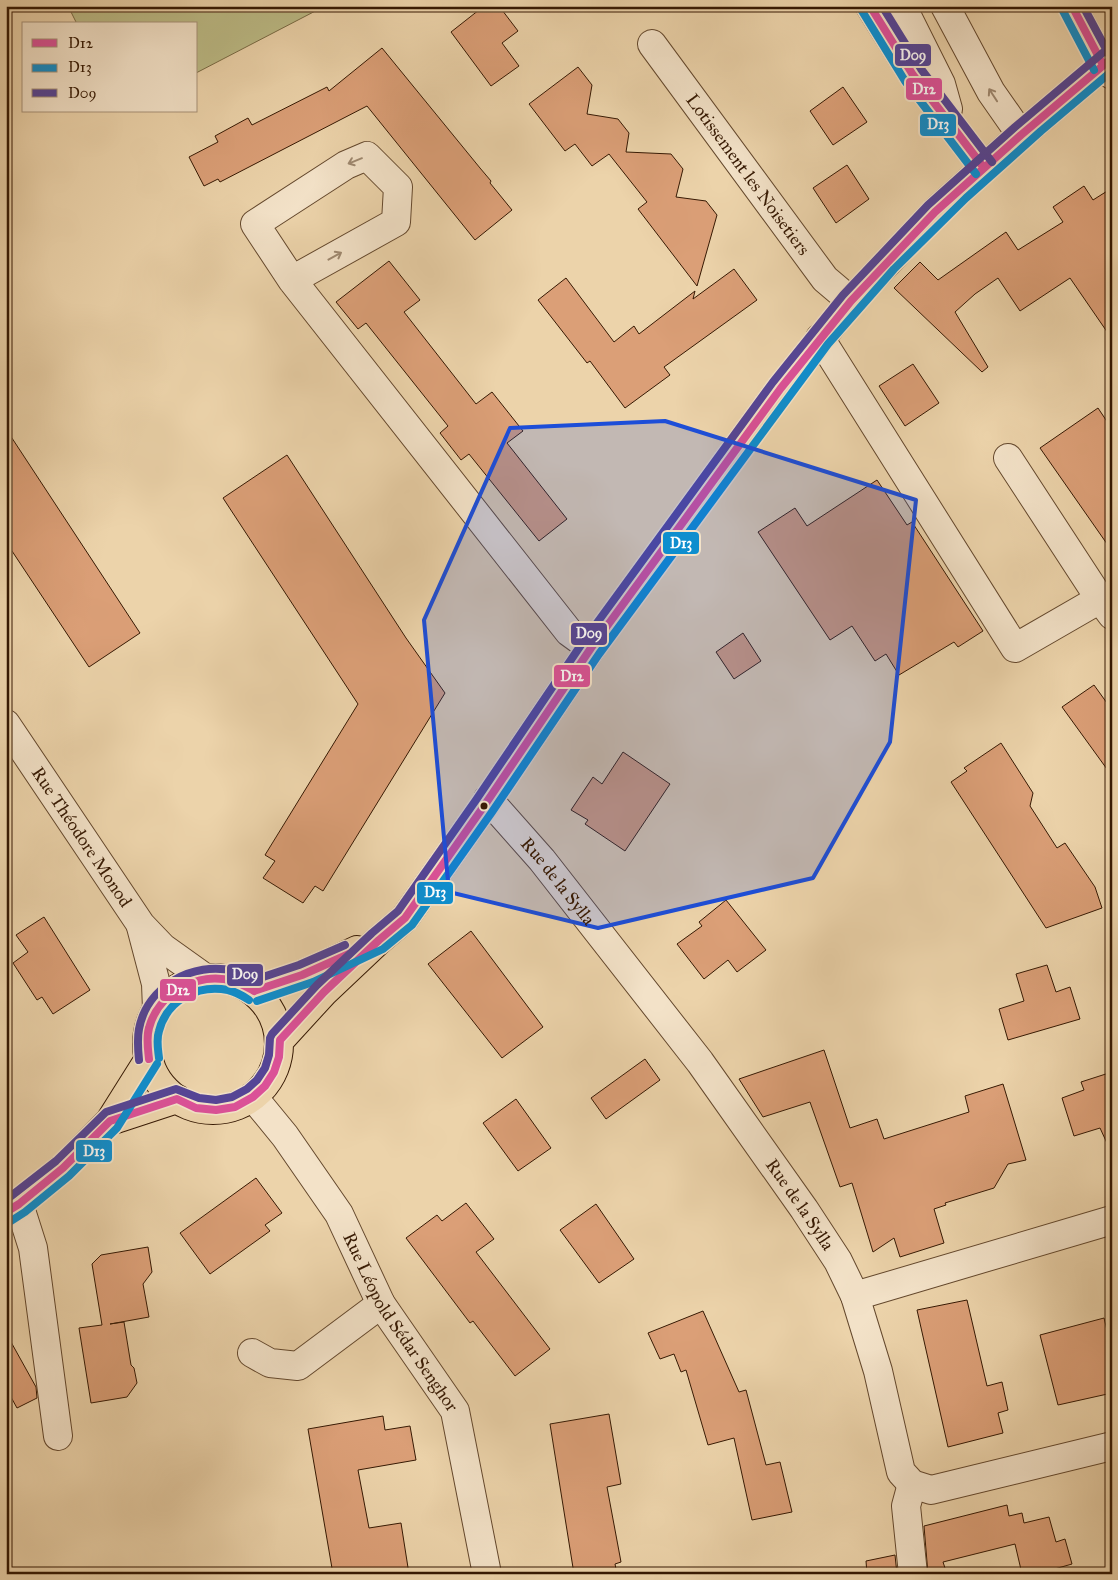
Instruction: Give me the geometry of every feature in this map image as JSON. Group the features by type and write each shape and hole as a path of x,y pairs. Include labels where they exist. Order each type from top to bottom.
{"main road":[{"path":"280,1040 324,992 405,918 591,648 782,388 851,301 935,212 1021,135 1109,66"},
{"path":"254,991 310,973 379,940"},
{"path":"205,978 230,980 254,991 272,1013 280,1040 274,1072 265,1086 253,1097 235,1107 216,1110 196,1108 177,1099 159,1082 148,1059 147,1042 150,1025 157,1009 170,994 186,983 205,978"},
{"path":"13,1208 63,1168 110,1121 148,1059"},
{"path":"110,1121 177,1099"}],"street":[{"path":"870,6 913,75 984,168"},
{"path":"902,6 942,84 952,125"},
{"path":"945,6 991,92 1021,135"},
{"path":"1072,6 1109,66"},
{"name":"Lotissement les Noisetiers","path":"652,44 825,279 851,301"},
{"path":"292,280 396,222 398,187 368,156 346,164 255,224 292,280 568,632 591,648"},
{"path":"820,338 1015,648 1106,607 1008,458"},
{"name":"Rue Théodore Monod","path":"6,724 141,926 163,948 205,978"},
{"name":"Rue de la Sylla","path":"488,799 565,888 700,1062 804,1208 838,1261 855,1296 878,1371 901,1472 912,1484"},
{"name":"Rue Théodore Monod","path":"141,926 156,984 157,1009"},
{"name":"Rue Léopold Sédar Senghor","path":"253,1097 285,1136 339,1214 381,1304 455,1411 487,1574"},
{"path":"13,1208 33,1248 58,1436"},
{"path":"855,1296 1112,1220"},
{"path":"252,1353 270,1363 298,1366 381,1304"},
{"path":"913,1574 906,1506 912,1484 931,1490 1112,1446"}],"highlighted area":[{"path":"665,421 916,500 890,742 813,878 598,928 449,892 424,620 510,428"}],"shaded area":[{"path":"68,6 325,6 198,72 198,22 76,22"}],"building":[{"path":"484,6 499,6 518,31 502,43 519,66 491,86 451,32"},
{"path":"382,48 491,181 490,183 512,210 475,240 367,106 220,182 218,179 204,186 189,157 218,142 215,136 248,118 252,125 327,87 329,91"},
{"path":"578,67 592,85 587,114 618,119 629,133 626,152 671,154 683,169 676,197 706,201 717,215 697,286 638,209 647,202 609,154 592,166 575,144 565,151 529,104"},
{"path":"843,87 867,122 833,145 810,111"},
{"path":"847,165 869,199 836,223 813,188"},
{"path":"1084,186 1093,200 1112,188 1112,339 1070,278 1020,311 998,278 975,294 955,312 988,367 982,372 894,288 920,262 938,280 1006,232 1018,250 1063,222 1053,207"},
{"path":"389,261 420,300 404,312 476,404 492,392 523,431 507,443 567,519 539,541 469,454 461,460 440,433 448,426 366,323 358,329 336,302"},
{"path":"734,269 757,300 664,367 670,375 625,408 590,361 587,363 538,300 566,278 614,342 634,326 639,334 695,291 693,299"},
{"path":"913,364 939,403 905,426 879,386"},
{"path":"1098,408 1112,429 1112,551 1040,448"},
{"path":"6,429 140,633 89,667 6,542"},
{"path":"287,455 406,638 445,693 323,891 315,886 303,903 263,878 275,861 265,855 358,704 223,498"},
{"path":"877,480 907,525 912,522 983,631 958,647 954,642 899,675 886,654 875,661 852,626 830,640 758,532 795,508 807,526"},
{"path":"743,633 761,661 734,679 716,652"},
{"path":"1094,685 1112,710 1112,776 1062,707"},
{"path":"1001,743 1033,793 1030,806 1057,848 1065,843 1095,887 1102,908 1046,928 951,782 967,771 964,768"},
{"path":"623,752 670,784 625,851 585,824 588,820 571,810 593,777 602,784"},
{"path":"726,900 766,950 737,972 728,960 704,979 677,944 702,926 699,922"},
{"path":"44,917 90,990 53,1014 42,997 37,1000 13,963 28,952 16,935"},
{"path":"471,931 543,1027 502,1058 428,964"},
{"path":"1047,965 1056,992 1070,987 1080,1019 1008,1040 999,1009 1024,1001 1016,974"},
{"path":"824,1050 850,1128 877,1119 884,1139 969,1112 965,1096 1003,1084 1026,1160 1008,1164 994,1188 945,1203 946,1205 934,1209 944,1243 900,1257 894,1238 873,1252 852,1183 840,1187 810,1102 763,1117 739,1079"},
{"path":"645,1059 660,1080 606,1119 591,1098"},
{"path":"1112,1072 1112,1154 1100,1128 1074,1136 1062,1098 1084,1090 1081,1082"},
{"path":"516,1099 551,1148 518,1171 483,1123"},
{"path":"256,1178 282,1213 265,1225 270,1231 210,1274 180,1233"},
{"path":"466,1203 494,1239 476,1252 550,1349 515,1376 473,1321 470,1323 406,1238 437,1215 442,1221"},
{"path":"596,1204 634,1259 599,1283 560,1230"},
{"path":"148,1247 152,1272 143,1284 149,1317 110,1324 124,1322 131,1365 134,1368 137,1383 127,1397 91,1403 79,1328 102,1325 92,1264 101,1255"},
{"path":"967,1300 987,1386 1002,1382 1008,1410 998,1413 1003,1433 948,1447 917,1310"},
{"path":"703,1311 739,1392 746,1390 766,1465 780,1462 792,1512 752,1520 734,1438 708,1445 686,1370 681,1372 674,1354 660,1359 648,1333"},
{"path":"1104,1318 1112,1351 1112,1393 1058,1405 1040,1335"},
{"path":"6,1333 36,1387 37,1398 17,1408 6,1388"},
{"path":"609,1414 621,1484 607,1487 621,1562 615,1564 617,1574 574,1574 550,1424"},
{"path":"383,1416 385,1430 410,1426 416,1460 358,1470 369,1528 401,1523 409,1574 333,1574 308,1429"},
{"path":"1007,1505 1009,1516 1022,1513 1024,1523 1049,1517 1056,1542 1065,1539 1072,1564 1037,1574 1022,1574 1015,1544 943,1562 947,1574 928,1574 924,1526"},
{"path":"895,1555 897,1574 867,1574 866,1561"}],"transit line":[{"name":"D12","path":"870,6 913,75 984,168"},
{"name":"D09","path":"882,6 921,69 992,162"},
{"name":"D12","path":"1072,6 1103,65"},
{"name":"D09","path":"1083,6 1112,60"},
{"name":"D13","path":"862,11 905,81 976,174"},
{"name":"D13","path":"1063,11 1094,70"},
{"name":"D09","path":"6,1200 56,1161 106,1112 176,1089 199,1098 216,1100 232,1097 247,1089 257,1080 265,1068 272,1034 317,985 398,911 583,642 773,382 843,295 928,205 1015,127 1106,50"},
{"name":"D12","path":"6,1212 19,1204 63,1168 110,1121 177,1099 196,1108 216,1110 235,1107 253,1097 265,1086 274,1072 279,1057 280,1040 324,992 405,918 484,806 591,648 781,388 851,301 935,212 1021,135 1112,58"},
{"name":"D13","path":"257,1001 313,982 383,949 412,925 492,812 599,654 828,344 894,269 966,198 1112,71"},
{"name":"D09","path":"251,981 299,965 345,945"},
{"name":"D12","path":"254,991 302,975 349,954"},
{"name":"D09","path":"139,1060 138,1033 144,1014 151,1000 174,980 203,970 218,969 237,972 259,982"},
{"name":"D12","path":"149,1059 149,1028 161,1004 170,995 193,982 206,979 236,982 254,991"},
{"name":"D13","path":"159,1058 158,1038 163,1020 176,1003 185,997 195,992 217,989 231,991 249,1000"},
{"name":"D13","path":"11,1221 69,1176 117,1128 157,1064"}]}
